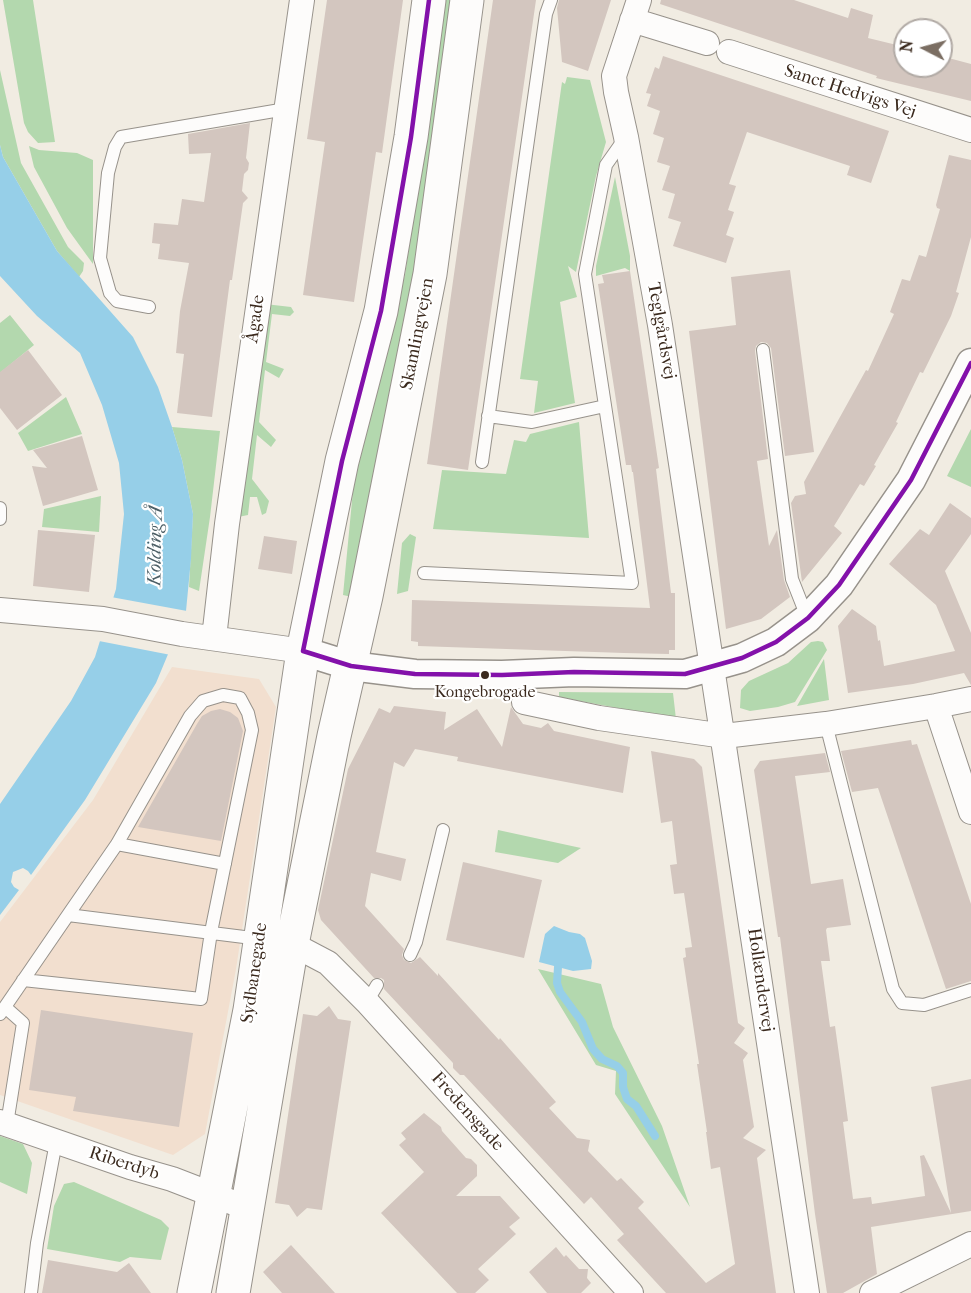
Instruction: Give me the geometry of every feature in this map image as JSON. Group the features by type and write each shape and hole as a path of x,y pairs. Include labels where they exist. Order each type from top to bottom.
{"main road":[{"path":"303,651 342,461 381,311 411,137 429,0"},
{"name":"Skamlingvejen","path":"351,666 430,274 467,0"},
{"name":"Sydbanegade","path":"194,1293 244,1044 303,651"},
{"name":"Sydbanegade","path":"233,1293 292,944 334,736 351,666"}],"street":[{"name":"Ågade","path":"214,638 227,524 302,0"},
{"path":"635,10 706,43"},
{"name":"Teglgårdsvej","path":"635,10 614,76 662,337 714,667"},
{"name":"Sanct Hedvigs Vej","path":"729,52 971,130"},
{"path":"0,610 103,619 182,634 303,651 351,666 415,674 502,675 574,672 685,674 714,667 742,658 776,642 808,618 838,585 911,480 971,363"},
{"name":"Hollændervej","path":"714,667 807,1293"},
{"path":"524,702 609,720 724,736 825,724 971,699"},
{"path":"936,706 971,812"},
{"name":"Fredensgade","path":"292,944 328,963 372,994 631,1293"},
{"name":"Riberdyb","path":"3,1123 213,1194 247,1208"},
{"path":"872,1293 971,1244"}],"lane":[{"path":"482,462 546,14 552,0"},
{"path":"149,307 117,301 110,293 100,258 108,173 115,147 121,137 286,109"},
{"path":"424,573 632,583 585,274 606,165 626,137"},
{"path":"763,350 792,579 808,618"},
{"path":"488,416 532,422 605,406"},
{"path":"0,508 0,519"},
{"path":"3,1123 24,1023 2,1011 23,980 117,844 190,716 203,701 223,695 240,698 248,713 252,730 211,932 201,999 23,980"},
{"path":"825,724 893,989 902,1003 924,1005 971,990"},
{"path":"410,955 416,942 443,830"},
{"path":"117,844 225,864"},
{"path":"68,915 260,939"},
{"path":"31,1293 37,1243 56,1142"}],"shaded area":[{"path":"172,667 259,679 276,707 236,969 205,1134 173,1155 0,1095 0,922 93,800"}],"green space":[{"path":"3,0 33,0 55,142 38,143 28,132 24,123"},
{"path":"445,0 454,0 413,276 352,597 343,595 356,459 405,275"},
{"path":"0,70 21,163 68,247 84,263 79,277 57,251 3,157 0,145"},
{"path":"567,77 590,80 606,142 596,176 576,272 568,266 577,297 560,302 575,403 534,413 538,381 520,379 562,82 565,84"},
{"path":"29,146 39,150 77,153 93,160 93,264 67,228 34,167"},
{"path":"615,177 630,256 630,271 625,268 596,276 596,266"},
{"path":"265,304 291,307 294,312 290,316 272,314 266,362 284,369 279,378 265,370 259,422 276,440 271,447 257,435 252,479 269,501 266,513 262,515 257,497 250,497 248,515 238,517"},
{"path":"10,315 34,345 0,373 0,323"},
{"path":"66,397 82,434 28,451 18,433"},
{"path":"579,422 589,538 433,529 442,470 506,474 514,440 526,442 530,434"},
{"path":"172,427 220,431 199,591 189,587 193,514 182,460"},
{"path":"971,429 971,487 947,476"},
{"path":"101,496 99,532 42,527 44,509"},
{"path":"410,534 416,537 408,591 397,594 402,543"},
{"path":"811,642 823,642 827,650 795,702 750,711 740,708 741,690 749,681 788,663"},
{"path":"824,659 829,700 797,706"},
{"path":"559,692 673,693 676,719 559,697"},
{"path":"498,830 581,848 558,863 495,852"},
{"path":"538,969 601,984 613,1027 662,1126 690,1207 615,1094 616,1071 596,1065"},
{"path":"0,1136 23,1144 32,1163 27,1194 0,1182"},
{"path":"74,1182 161,1220 169,1228 161,1260 130,1257 120,1262 47,1249 54,1206 64,1184"}],"water":[{"name":"Kolding Å","path":"0,145 3,157 57,251 133,337 158,387 172,427 182,460 193,514 186,611 156,683 85,800 31,875 23,868 13,872 11,882 19,890 0,915 0,804 71,701 95,657 116,589 124,514 119,463 102,405 80,353 37,316 0,276"},
{"path":"554,926 580,934 585,938 592,961 591,969 573,971 539,962 545,934"}],"pier":[{"path":"111,597 187,611 185,622 171,655 99,641"}],"building":[{"path":"327,0 403,0 382,153 376,152 354,302 303,295 325,142 307,139"},
{"path":"493,0 536,0 468,470 427,464"},
{"path":"559,0 611,0 588,71 562,62 557,8"},
{"path":"661,0 794,0 848,18 851,8 873,15 868,38 893,44 893,78 953,78 953,59 971,64 971,101 876,78 877,76 660,4"},
{"path":"663,56 889,131 871,183 847,175 850,166 747,132 729,184 736,186 728,210 734,212 726,235 734,238 726,263 673,246 681,222 668,218 675,194 662,190 670,166 657,162 664,138 653,134 660,111 647,106 651,94 646,93 655,67 659,69"},
{"path":"250,123 246,158 249,163 248,170 244,174 242,191 248,198 243,203 232,280 230,280 212,417 177,413 184,354 176,353 180,311 189,263 158,259 160,244 152,243 154,223 178,225 182,199 204,202 211,153 189,154 188,134"},
{"path":"949,155 971,160 971,237 956,292 959,293 951,316 923,373 920,372 896,422 898,423 874,465 876,466 864,486 860,484 834,526 842,533 802,582 791,503 795,496 806,494 804,482 866,370 868,371 894,314 890,312 902,279 910,281 919,255 926,257 940,209 936,205"},
{"path":"790,270 814,452 785,456 771,348 767,343 761,342 756,346 755,351 768,459 757,461 769,546 777,530 784,580 790,597 761,619 726,629 689,331 736,325 731,277"},
{"path":"630,271 659,468 656,469 671,593 675,593 675,650 669,650 669,654 418,646 418,642 411,641 412,600 650,608 633,472 631,465 626,465 598,284 604,283 602,275"},
{"path":"28,350 62,395 17,430 0,408 0,372"},
{"path":"82,436 98,490 43,506 32,466 47,468 33,450"},
{"path":"950,503 971,518 971,534 945,571 971,633 971,685 964,673 913,684 848,693 838,626 852,609 876,626 884,666 955,651 936,605 889,564 920,529 929,535"},
{"path":"38,530 95,535 89,592 33,586"},
{"path":"264,536 297,541 292,574 258,569"},
{"path":"394,706 446,712 444,730 477,709 502,747 511,707 523,724 541,728 548,723 554,731 630,747 623,793 457,761 458,757 415,749 404,767 394,762 376,852 406,859 401,881 371,873 365,906 404,949 402,955 404,960 411,963 420,957 438,976 438,973 499,1040 500,1038 556,1102 549,1108 577,1138 590,1140 588,1151 617,1181 621,1178 644,1202 638,1208 706,1283 735,1264 720,1167 711,1169 697,1064 699,1064 683,958 686,957 685,948 692,947 684,893 674,894 670,865 677,864 672,821 661,823 651,751 694,759 702,767 738,1023 745,1028 734,1043 748,1053 743,1060 754,1127 743,1138 766,1150 757,1158 776,1293 666,1293 617,1240 624,1234 591,1197 584,1204 464,1075 460,1075 453,1068 453,1063 384,989 384,980 374,978 321,920 318,910 348,769 379,708 390,713"},
{"path":"220,709 238,718 243,731 221,841 138,827 202,716"},
{"path":"911,740 912,745 917,744 971,904 971,981 946,989 878,788 852,792 841,751"},
{"path":"825,753 830,772 795,776 811,884 843,879 851,925 827,928 830,961 821,961 830,1027 835,1026 842,1076 848,1121 843,1122 853,1199 871,1197 872,1204 925,1196 920,1156 924,1155 951,1213 931,1087 971,1079 971,1211 871,1227 877,1274 843,1293 827,1293 780,937 778,937 754,770 760,761"},
{"path":"463,862 542,880 524,958 446,940"},
{"path":"329,1006 338,1019 351,1021 322,1210 307,1208 297,1217 289,1205 275,1203 303,1014 317,1016"},
{"path":"41,1010 193,1033 179,1127 73,1111 76,1097 29,1090"},
{"path":"424,1113 441,1127 466,1158 471,1159 477,1165 477,1176 456,1196 500,1196 520,1218 509,1227 516,1234 478,1269 489,1280 475,1293 457,1293 381,1213 424,1172 399,1145 406,1139 401,1133"},
{"path":"291,1245 335,1293 282,1293 263,1272"},
{"path":"556,1247 579,1269 588,1269 587,1278 591,1283 581,1293 547,1293 529,1272"},
{"path":"48,1260 117,1272 129,1263 151,1293 42,1293"}],"waterway":[{"path":"558,967 557,983 560,992 582,1022 593,1049 602,1059 617,1066 623,1073 623,1087 627,1099 636,1106 655,1136"}],"transit line":[{"path":"429,0 411,137 381,311 342,461 303,651 351,666 415,674 502,675 574,672 685,674 742,658 776,642 808,618 839,585 911,480 971,363"}],"place":[{"name":"Kongebrogade","path":"485,675"}]}
